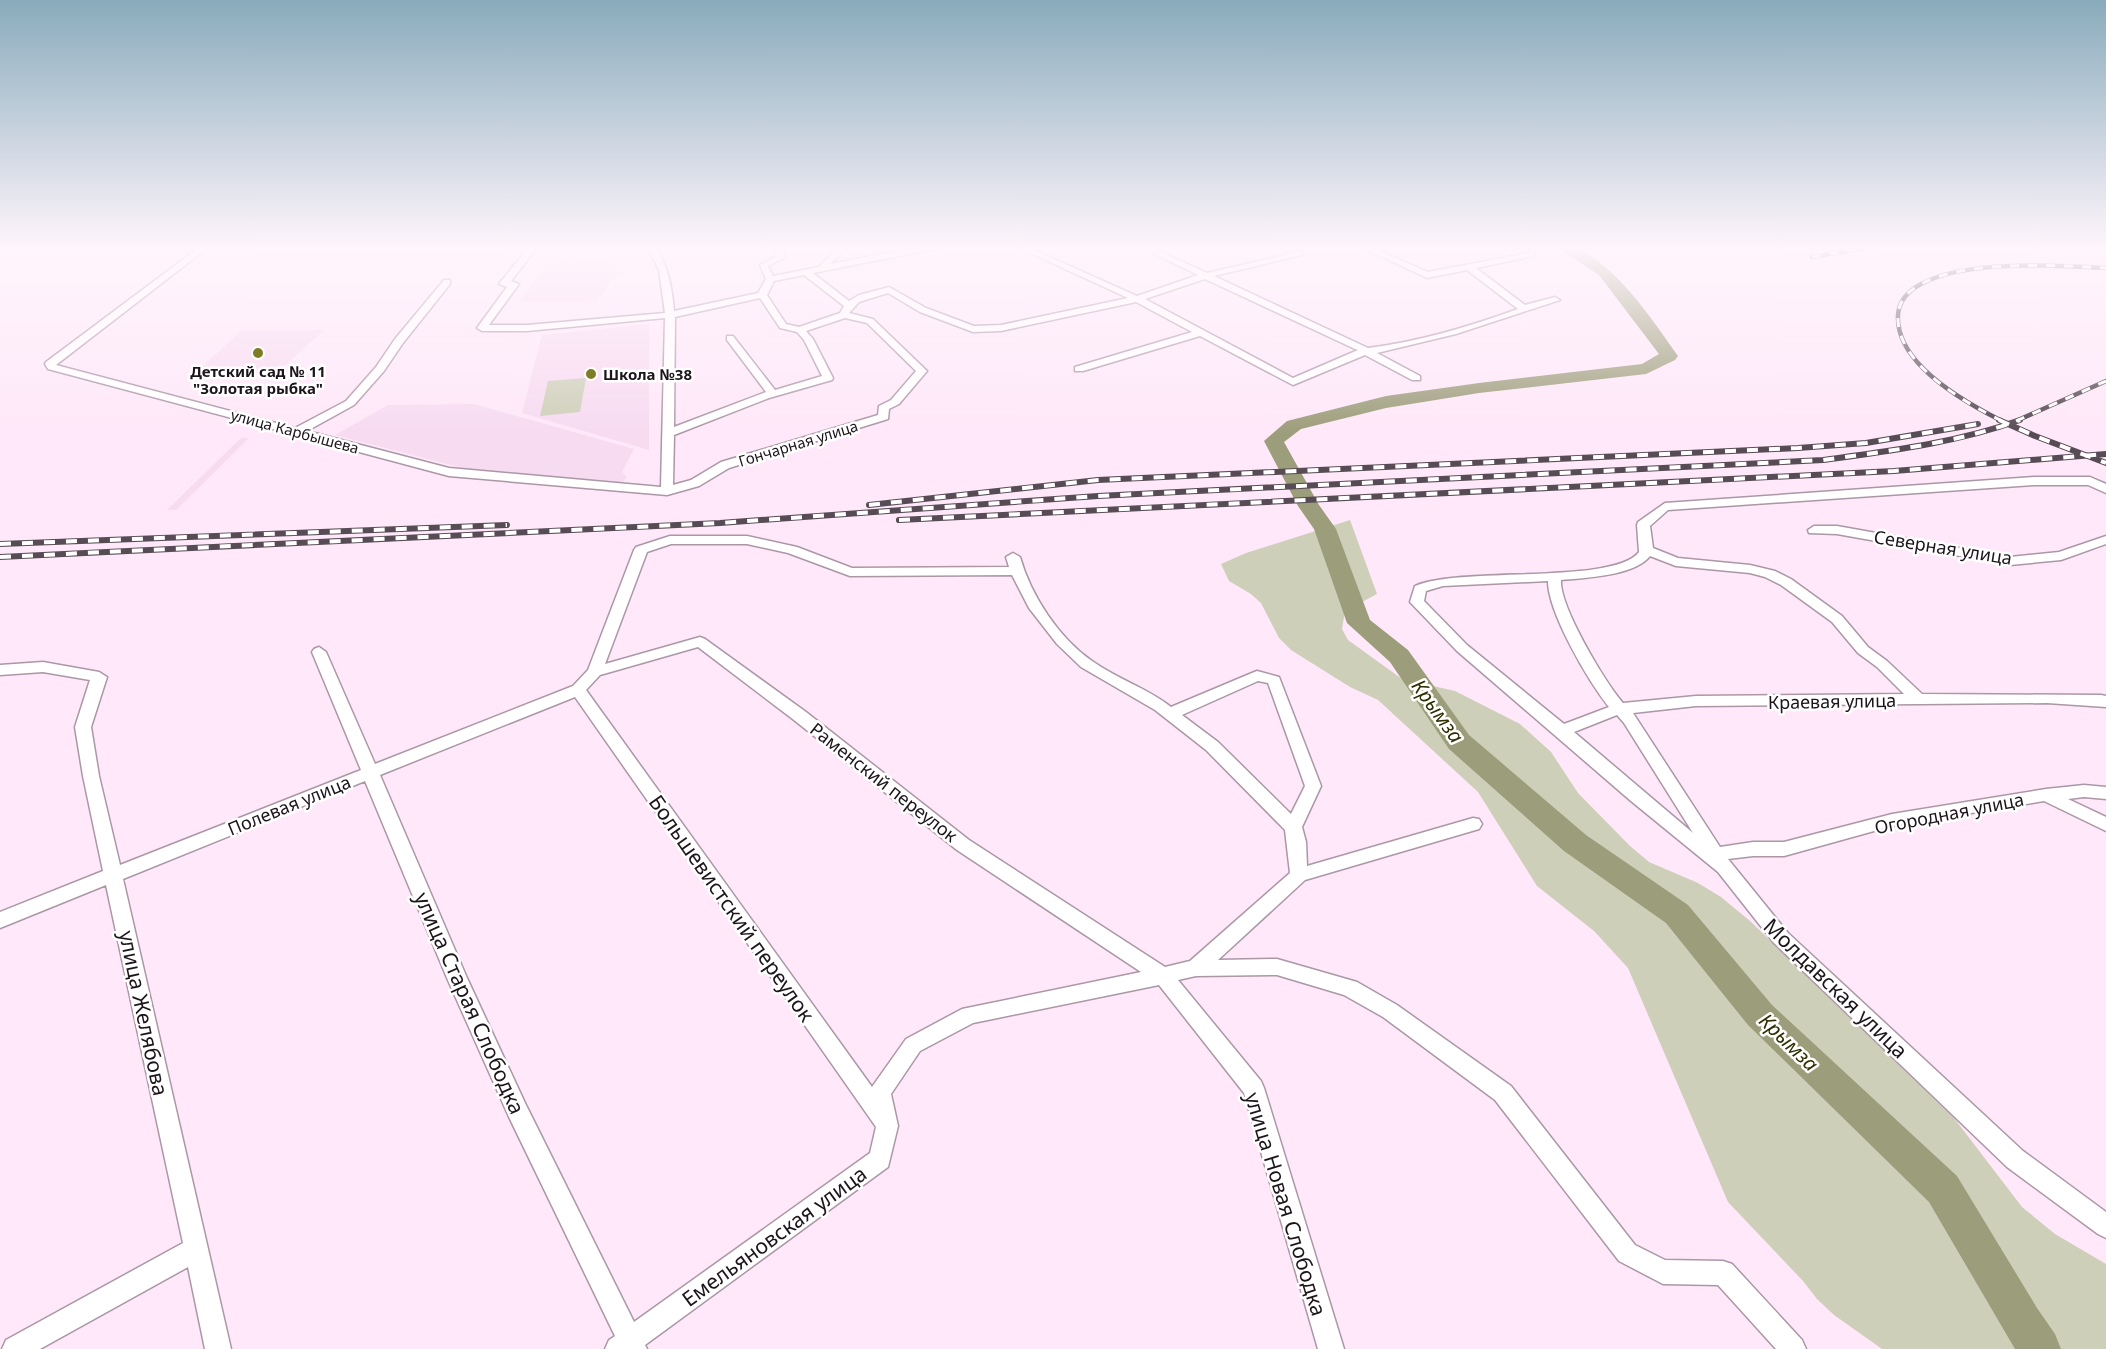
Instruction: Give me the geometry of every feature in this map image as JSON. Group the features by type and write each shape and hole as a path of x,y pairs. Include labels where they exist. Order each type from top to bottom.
{"street":[{"name":"улица Карбышева","path":"123,309 50,364 52,368 449,472 666,491"},
{"path":"298,431 350,403 380,369 425,309"},
{"path":"496,309 482,328 527,328 670,315 698,309"},
{"path":"666,491 670,309"},
{"path":"668,433 773,394 828,378 808,339 800,330 783,326 771,309"},
{"path":"921,309 953,323 973,328 1001,328 1090,309"},
{"path":"1156,309 1293,381 1365,351 1390,348 1488,322 1522,309"},
{"path":"1275,309 1416,378"},
{"path":"800,330 846,310"},
{"name":"Гончарная улица","path":"666,491 695,483 725,465 884,417 883,408 895,402 922,370 870,321 846,310"},
{"path":"1079,369 1201,333"},
{"path":"730,338 773,394"},
{"path":"1720,861 1637,797 1462,648 1417,602 1420,590 1429,585 1535,577 1555,578 1629,565 1642,559 1646,550 1643,525 1665,507 2034,481 2090,481 2106,489"},
{"name":"Северная улица","path":"1814,530 1837,530 2010,561 2061,556 2106,540"},
{"path":"578,690 595,672 640,550 670,540 747,540 792,550 850,572 1015,564 1034,606 1062,641 1086,664 1169,714 1212,746 1293,827 1297,842 1299,875"},
{"path":"1646,550 1676,562 1750,569 1770,574 1786,582 1837,619 1863,650 1882,664 1919,700"},
{"name":"Молдавская улица","path":"1555,578 1554,584 1569,623 1589,663 1618,709 1630,719 1720,861 1781,938 2006,1151 2106,1224"},
{"name":"Раменский переулок","path":"595,672 700,642 800,716 963,845 1162,976"},
{"name":"улица Старая Слободка","path":"319,652 369,773 512,1100 627,1346"},
{"name":"улица Желябова","path":"0,670 43,667 99,677 83,727 218,1349"},
{"path":"1169,714 1257,676 1274,680 1313,786 1293,827"},
{"name":"Полевая улица","path":"0,920 578,690"},
{"name":"Большевистский переулок","path":"578,690 887,1126"},
{"name":"Краевая улица","path":"1562,731 1618,709 1696,701 2047,698 2106,702"},
{"path":"2046,795 2084,791 2106,793"},
{"name":"Огородная улица","path":"1720,861 1753,849 1784,849 1843,836 1892,820 2046,795 2106,825"},
{"path":"1196,968 1299,875 1473,824"},
{"path":"1162,976 1196,968 1277,967 1350,988 1390,1011 1503,1093 1627,1252 1663,1272 1723,1273 1793,1349"},
{"name":"Емельяновская улица","path":"627,1346 880,1159 887,1126 880,1092 913,1045 969,1015 1162,976"},
{"name":"улица Новая Слободка","path":"1162,976 1253,1088 1330,1349"},
{"path":"15,1349 196,1249"}],"shaded area":[{"name":"Школа №38","path":"649,324 649,450 522,413 542,335"},
{"name":"Детский сад № 11 \"Золотая рыбка\"","path":"324,330 276,374 191,377 241,331"},
{"path":"474,404 634,449 622,472 627,477 620,485 482,473 335,435 388,405"},
{"path":"241,438 249,438 176,510 167,510"}],"green space":[{"path":"586,378 580,412 540,416 548,381"},
{"path":"1350,520 1377,594 1345,611 1342,629 1348,640 1402,679 1455,691 1520,724 1551,752 1578,793 1630,846 1649,862 1698,883 1721,897 1750,921 1954,1118 2022,1207 2055,1234 2106,1264 2106,1349 1882,1349 1834,1315 1817,1299 1803,1281 1728,1202 1628,968 1594,931 1537,886 1478,792 1378,700 1350,687 1291,650 1279,638 1261,603 1229,581 1221,564 1246,553"}],"waterway":[{"name":"Крымза","path":"1634,309 1669,356 1646,369 1479,388 1386,402 1294,425 1274,441 1309,506 1325,529 1359,623 1399,656 1459,742 1575,843 1677,914 1760,1015 1943,1189 2022,1323 2040,1349"}],"railway":[{"path":"1899,309 1900,333 1908,350 1920,365 1952,392 2002,421"},
{"path":"2016,421 2106,381"},
{"path":"1999,420 2008,424"},
{"path":"2008,424 2020,420"},
{"path":"869,505 1098,480 1798,448 1866,443 1978,424"},
{"path":"0,557 720,523 1098,496 1823,460 1947,440 2008,424"},
{"path":"2008,424 2086,456"},
{"path":"2086,456 2106,454"},
{"path":"899,520 1894,471 2086,456"},
{"path":"2086,456 2106,463"},
{"path":"0,544 507,525"}],"place":[{"name":"Детский сад № 11 \"Золотая рыбка\"","path":"258,353"},
{"name":"Школа №38","path":"591,374"}]}
